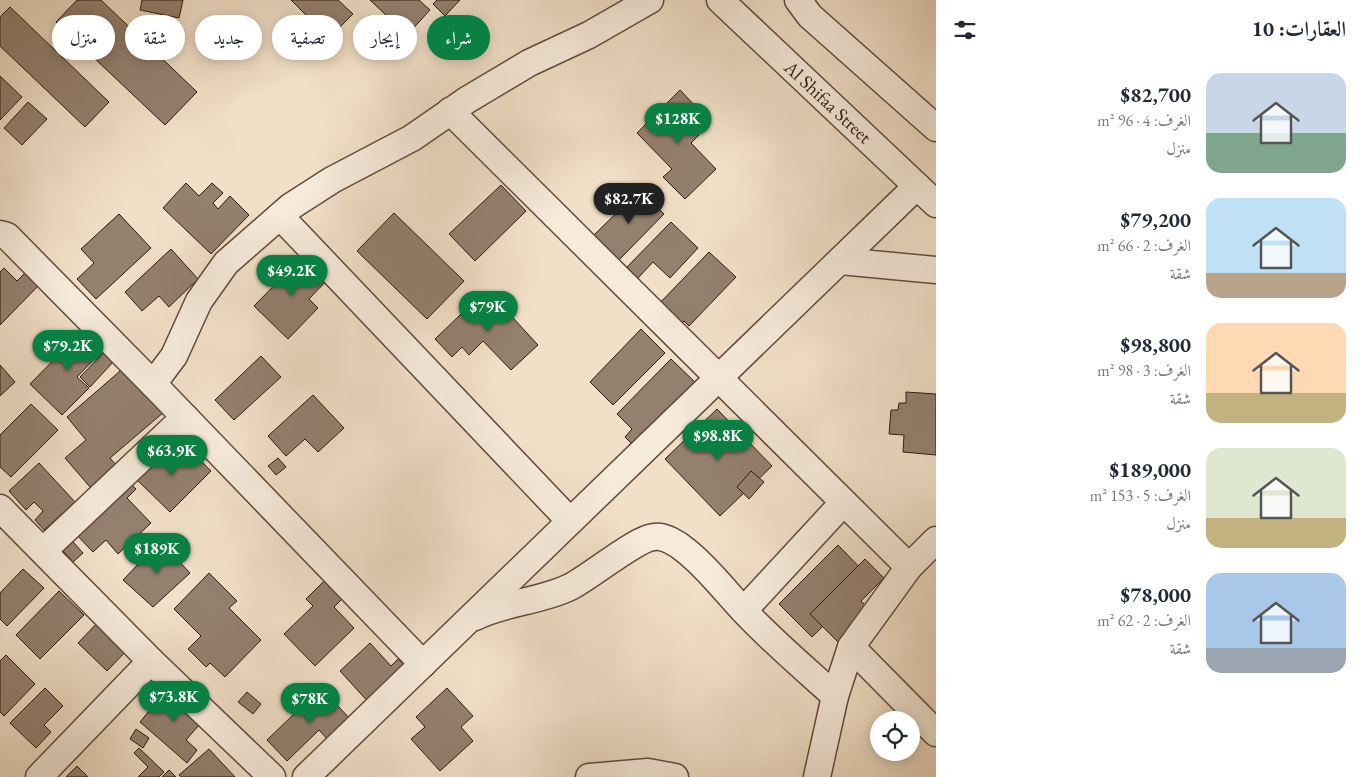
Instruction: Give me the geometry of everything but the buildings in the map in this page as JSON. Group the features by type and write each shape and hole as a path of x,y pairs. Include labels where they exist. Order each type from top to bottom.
{"street":[{"path":"153,384 174,356 199,301 226,263 280,216 332,180 412,138 450,111 529,63 589,35 650,0"},
{"name":"Al Shifaa Street","path":"720,0 931,198"},
{"path":"798,0 810,16 936,128"},
{"path":"450,111 909,567"},
{"path":"306,777 840,261 931,198"},
{"path":"280,216 570,521"},
{"path":"0,234 7,236 153,384 423,664"},
{"path":"840,261 936,270"},
{"path":"43,550 185,417"},
{"path":"744,610 843,503"},
{"path":"0,508 151,661 272,777"},
{"path":"468,620 491,609 536,600 568,588 589,577 640,542 655,536 669,540 684,549 702,565 744,610 835,696"},
{"path":"817,777 835,696 851,646 909,567 936,540"},
{"path":"851,646 930,716"},
{"path":"38,777 151,661"},
{"path":"589,777 648,772 675,777"}]}
